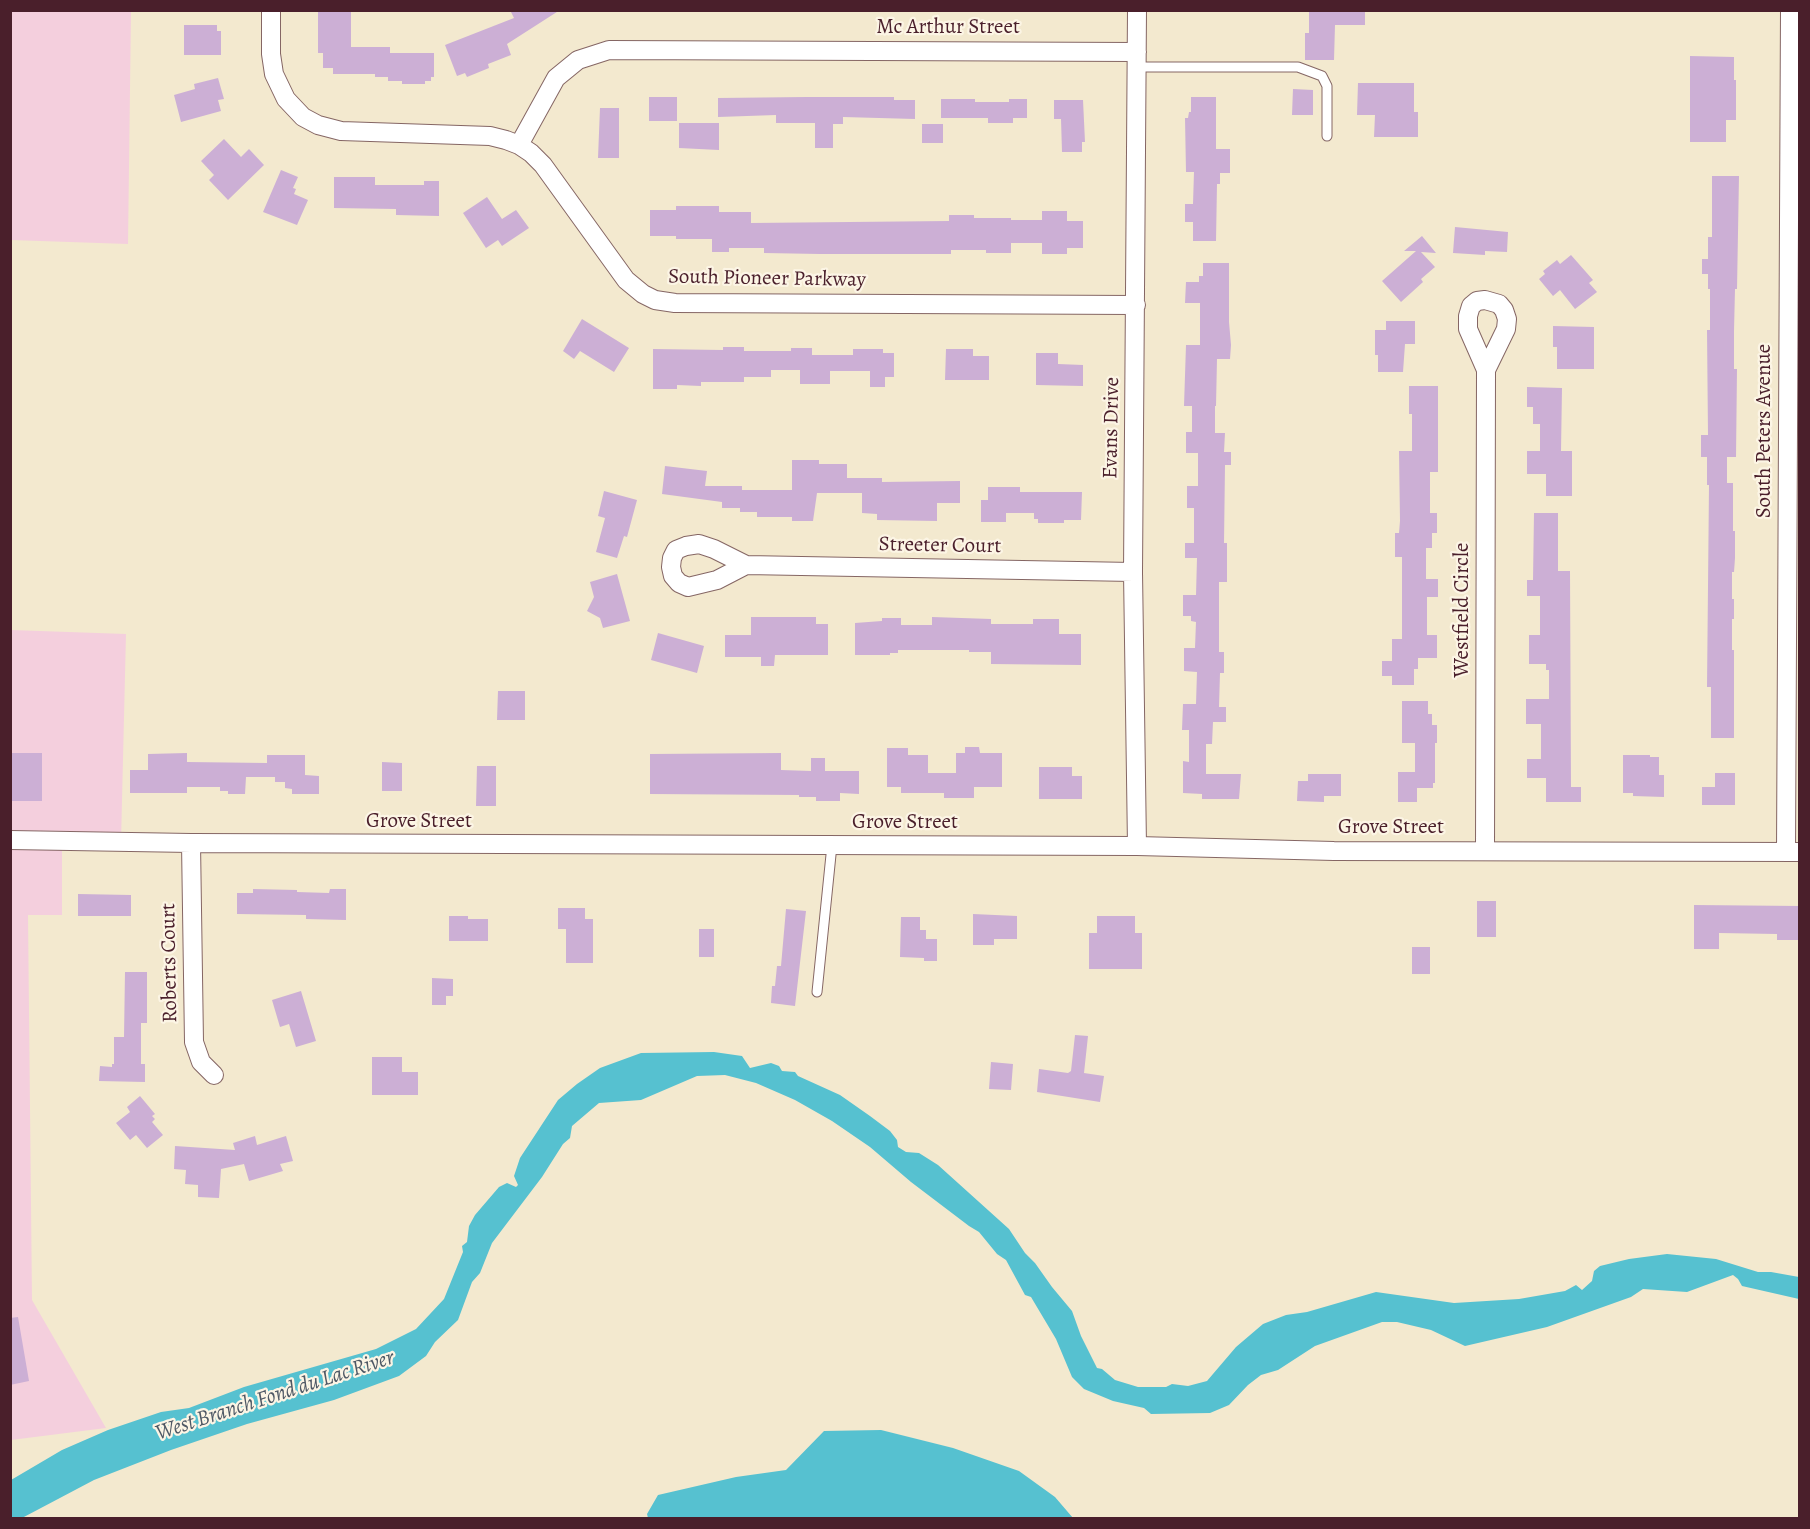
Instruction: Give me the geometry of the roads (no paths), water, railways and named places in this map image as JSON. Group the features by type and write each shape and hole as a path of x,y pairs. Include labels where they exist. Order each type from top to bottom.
{"street":[{"name":"South Pioneer Parkway","path":"271,10 272,62 276,81 291,106 310,121 337,131 490,136 519,145 543,165 626,280 643,294 660,301 1136,305"},
{"name":"Evans Drive","path":"1137,10 1133,572 1137,846"},
{"name":"South Peters Avenue","path":"1790,10 1795,31 1793,852"},
{"name":"Mc Arthur Street","path":"519,145 547,91 560,73 585,56 609,50 1137,59"},
{"name":"Westfield Circle","path":"1485,851 1486,370"},
{"name":"Streeter Court","path":"746,565 1133,572"},
{"name":"Grove Street","path":"10,840 191,843 1137,846 1334,851 1793,852"},
{"name":"Roberts Court","path":"191,843 194,1042 201,1062 214,1075"}],"lane":[{"path":"1137,59 1298,67 1322,76 1327,86 1327,136"},
{"path":"817,992 832,845"}],"water":[{"name":"West Branch Fond du Lac River","path":"714,1052 742,1056 750,1068 771,1063 779,1066 782,1071 795,1072 798,1076 840,1095 870,1116 890,1131 897,1140 898,1147 906,1152 919,1153 938,1165 1009,1229 1025,1253 1072,1311 1097,1368 1102,1369 1115,1380 1138,1387 1166,1387 1172,1384 1188,1386 1207,1381 1236,1347 1263,1324 1286,1315 1307,1312 1376,1292 1454,1303 1519,1299 1565,1291 1576,1285 1582,1290 1592,1281 1594,1271 1600,1266 1667,1254 1716,1259 1758,1272 1799,1277 1799,1299 1742,1286 1733,1275 1687,1292 1643,1289 1631,1297 1547,1327 1465,1346 1431,1330 1397,1322 1382,1322 1315,1346 1278,1370 1261,1375 1229,1405 1210,1413 1151,1414 1144,1408 1113,1401 1084,1389 1072,1377 1056,1339 1031,1297 1025,1295 1006,1260 997,1254 979,1232 911,1182 870,1147 832,1121 795,1100 756,1083 725,1075 697,1076 641,1100 599,1103 572,1126 570,1138 563,1144 542,1177 492,1243 480,1273 472,1282 458,1320 435,1342 426,1356 399,1376 334,1400 247,1424 171,1450 94,1480 22,1518 11,1518 11,1480 62,1450 108,1430 161,1412 189,1408 244,1387 376,1349 416,1329 444,1299 463,1252 462,1246 467,1242 469,1226 475,1215 499,1187 507,1183 516,1187 518,1185 514,1176 520,1158 558,1100 600,1068 641,1053"},
{"path":"881,1430 953,1448 1019,1471 1055,1497 1073,1518 648,1518 647,1514 658,1495 736,1477 786,1470 824,1431"}]}
